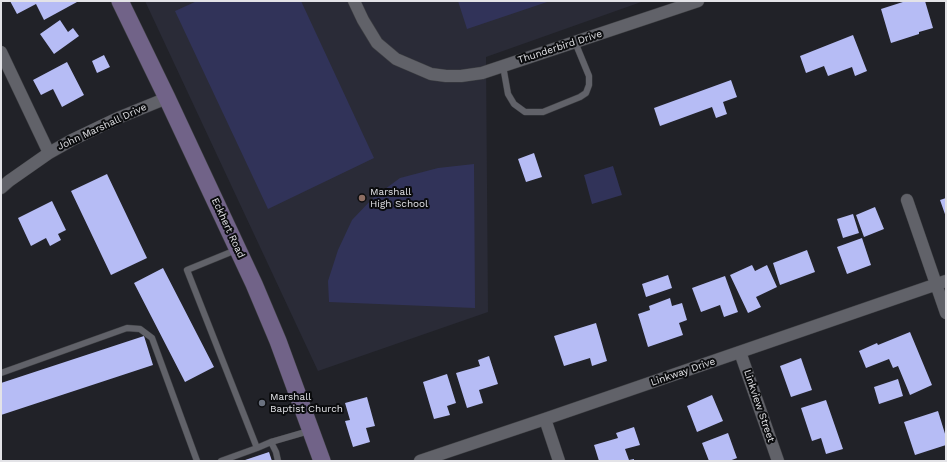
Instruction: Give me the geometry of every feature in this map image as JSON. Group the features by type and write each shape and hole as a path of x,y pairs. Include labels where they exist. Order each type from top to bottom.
{"main road":[{"name":"Eckhert Road","path":"120,1 167,98 278,341 322,461"}],"street":[{"name":"Thunderbird Drive","path":"354,1 377,43 396,59 431,74 446,76 462,76 482,73 698,1"},
{"path":"1,52 49,153"},
{"name":"John Marshall Drive","path":"1,188 49,153 72,140 118,118 167,98"},
{"path":"907,200 941,283 946,313"},
{"name":"Linkway Drive","path":"420,461 545,420 941,283"},
{"name":"Linkview Street","path":"740,352 778,461"},
{"path":"545,420 560,461"}],"lane":[{"path":"503,66 508,94 514,104 526,112 543,112 580,97 586,92 589,85 589,76 576,42"},
{"path":"237,249 187,270 257,448"},
{"path":"1,373 127,328 140,329 152,338 197,461"},
{"path":"220,461 271,442 311,430"},
{"path":"271,442 276,452 278,461"}],"shaded area":[{"name":"Marshall High School","path":"145,1 644,1 486,57 488,312 318,371"},
{"path":"197,1 301,1 374,158 268,209 175,11"},
{"path":"458,1 550,1 467,29"},
{"path":"474,164 475,308 329,302 328,281 338,250 352,220 373,198 400,178 438,168"},
{"path":"613,166 622,195 592,204 584,175"}],"building":[{"path":"10,1 77,2 44,20 36,4 17,14"},
{"path":"906,1 925,1 933,28 891,43 881,9"},
{"path":"60,20 68,32 73,28 79,36 54,54 40,34"},
{"path":"853,35 867,71 855,76 852,67 828,76 824,66 806,73 800,56"},
{"path":"104,55 110,67 97,73 92,61"},
{"path":"67,62 84,95 62,107 53,89 41,95 33,80"},
{"path":"731,80 737,97 723,102 727,114 716,118 712,107 660,126 654,108"},
{"path":"534,153 542,177 526,182 518,159"},
{"path":"107,174 147,258 111,275 71,191"},
{"path":"946,198 946,217 940,200"},
{"path":"52,201 66,230 58,234 61,240 50,246 46,238 31,246 18,218"},
{"path":"875,207 884,229 864,237 856,215"},
{"path":"853,214 859,233 843,238 837,219"},
{"path":"862,238 871,265 847,274 837,247"},
{"path":"807,250 815,272 780,285 773,263"},
{"path":"752,265 755,271 767,265 777,287 756,297 761,307 748,313 730,275"},
{"path":"163,268 214,367 185,382 134,283"},
{"path":"668,275 672,288 646,297 642,284"},
{"path":"725,276 738,312 724,317 720,305 701,312 692,288"},
{"path":"670,298 672,306 682,303 687,320 679,323 683,335 648,347 638,314 650,310 649,306"},
{"path":"596,323 607,361 592,366 590,358 564,366 554,336"},
{"path":"910,332 932,385 910,395 898,366 893,368 889,359 866,368 859,351 877,343 878,345"},
{"path":"144,336 153,365 1,415 1,383"},
{"path":"489,356 498,384 479,390 483,403 467,408 456,373 480,366 478,360"},
{"path":"801,358 812,390 791,397 780,366"},
{"path":"447,374 456,403 447,406 450,415 434,419 423,382"},
{"path":"898,379 903,396 879,404 874,387"},
{"path":"712,395 723,421 697,432 687,406"},
{"path":"367,397 375,426 366,428 370,442 353,447 345,421 350,420 345,403"},
{"path":"826,400 843,449 826,454 821,438 812,441 801,408"},
{"path":"938,411 946,437 946,445 915,455 904,422"},
{"path":"634,427 640,445 625,449 629,460 634,459 634,461 599,461 594,445 618,438 616,433"},
{"path":"728,433 737,458 729,461 709,461 702,443"},
{"path":"269,452 272,461 242,461"}],"place":[{"name":"Marshall High School","path":"362,198"},
{"name":"Marshall Baptist Church","path":"262,403"}]}
